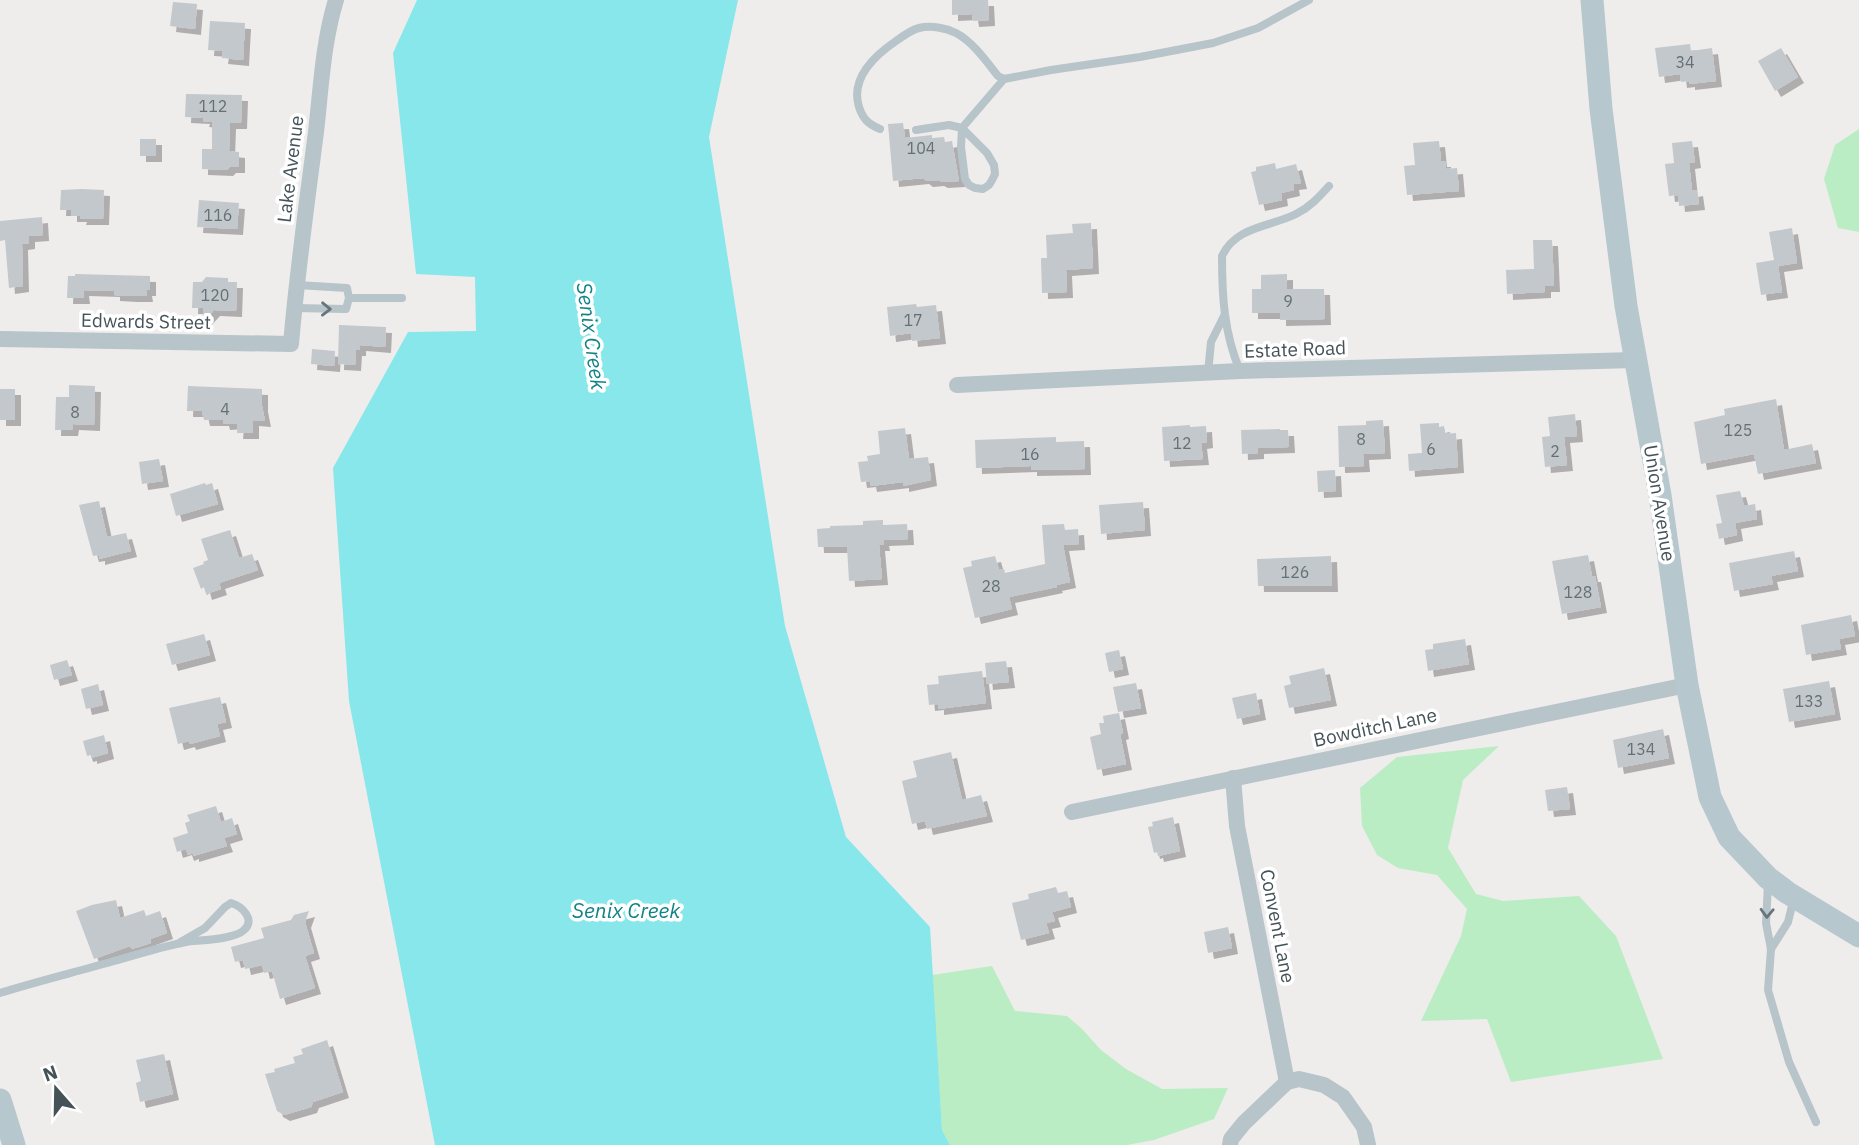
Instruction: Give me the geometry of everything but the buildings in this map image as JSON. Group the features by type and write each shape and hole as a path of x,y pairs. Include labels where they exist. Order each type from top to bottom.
{"street":[{"name":"Lake Avenue","path":"291,344 331,17 336,0"},
{"name":"Union Avenue","path":"1592,0 1601,109 1624,294 1660,495 1687,685 1710,797 1729,837 1768,878 1859,936"},
{"name":"Edwards Street","path":"0,339 291,344"},
{"name":"Estate Road","path":"957,385 1240,371 1635,359"},
{"name":"Bowditch Lane","path":"1072,812 1687,685"},
{"name":"Convent Lane","path":"1233,778 1237,825 1287,1082"},
{"path":"1230,1145 1231,1139 1244,1124 1287,1082 1299,1079 1324,1084 1343,1097 1364,1127 1368,1145"},
{"path":"0,1100 14,1145"}],"lane":[{"path":"880,129 863,118 856,97 863,72 881,52 917,28 928,27 955,32 1004,79 1213,43 1258,29 1309,0"},
{"path":"916,130 949,125 962,128 987,153 994,165 995,174 989,185 975,188 965,179 961,147 962,128 1004,79"},
{"path":"1240,371 1231,350 1224,316 1222,256 1226,247 1244,233 1294,215 1312,204 1329,186"},
{"path":"294,308 346,310 349,298 347,288 297,285"},
{"path":"349,298 402,298"},
{"path":"1208,373 1211,342 1224,316"},
{"path":"1768,878 1766,923 1771,949 1768,990 1789,1062 1816,1122"},
{"path":"1771,949 1788,922 1794,897"},
{"path":"0,993 179,943 233,936 244,931 248,916 244,910 231,903 205,928 179,943"}],"green space":[{"path":"1859,129 1859,232 1838,228 1824,179 1835,145"},
{"path":"1499,746 1463,780 1448,848 1476,894 1503,901 1579,896 1616,936 1663,1059 1511,1082 1487,1019 1421,1021 1461,936 1467,909 1437,875 1398,868 1377,855 1362,826 1360,788 1397,757"},
{"path":"992,966 1015,1011 1067,1016 1101,1050 1126,1069 1162,1089 1228,1088 1214,1119 1154,1140 1127,1145 950,1145 942,1130 932,975"}],"water":[{"name":"Senix Creek","path":"417,0 738,0 709,137 785,626 846,837 930,927 942,1130 950,1145 435,1145 349,701 333,468 408,332 476,331 475,277 416,274 393,53"}]}
